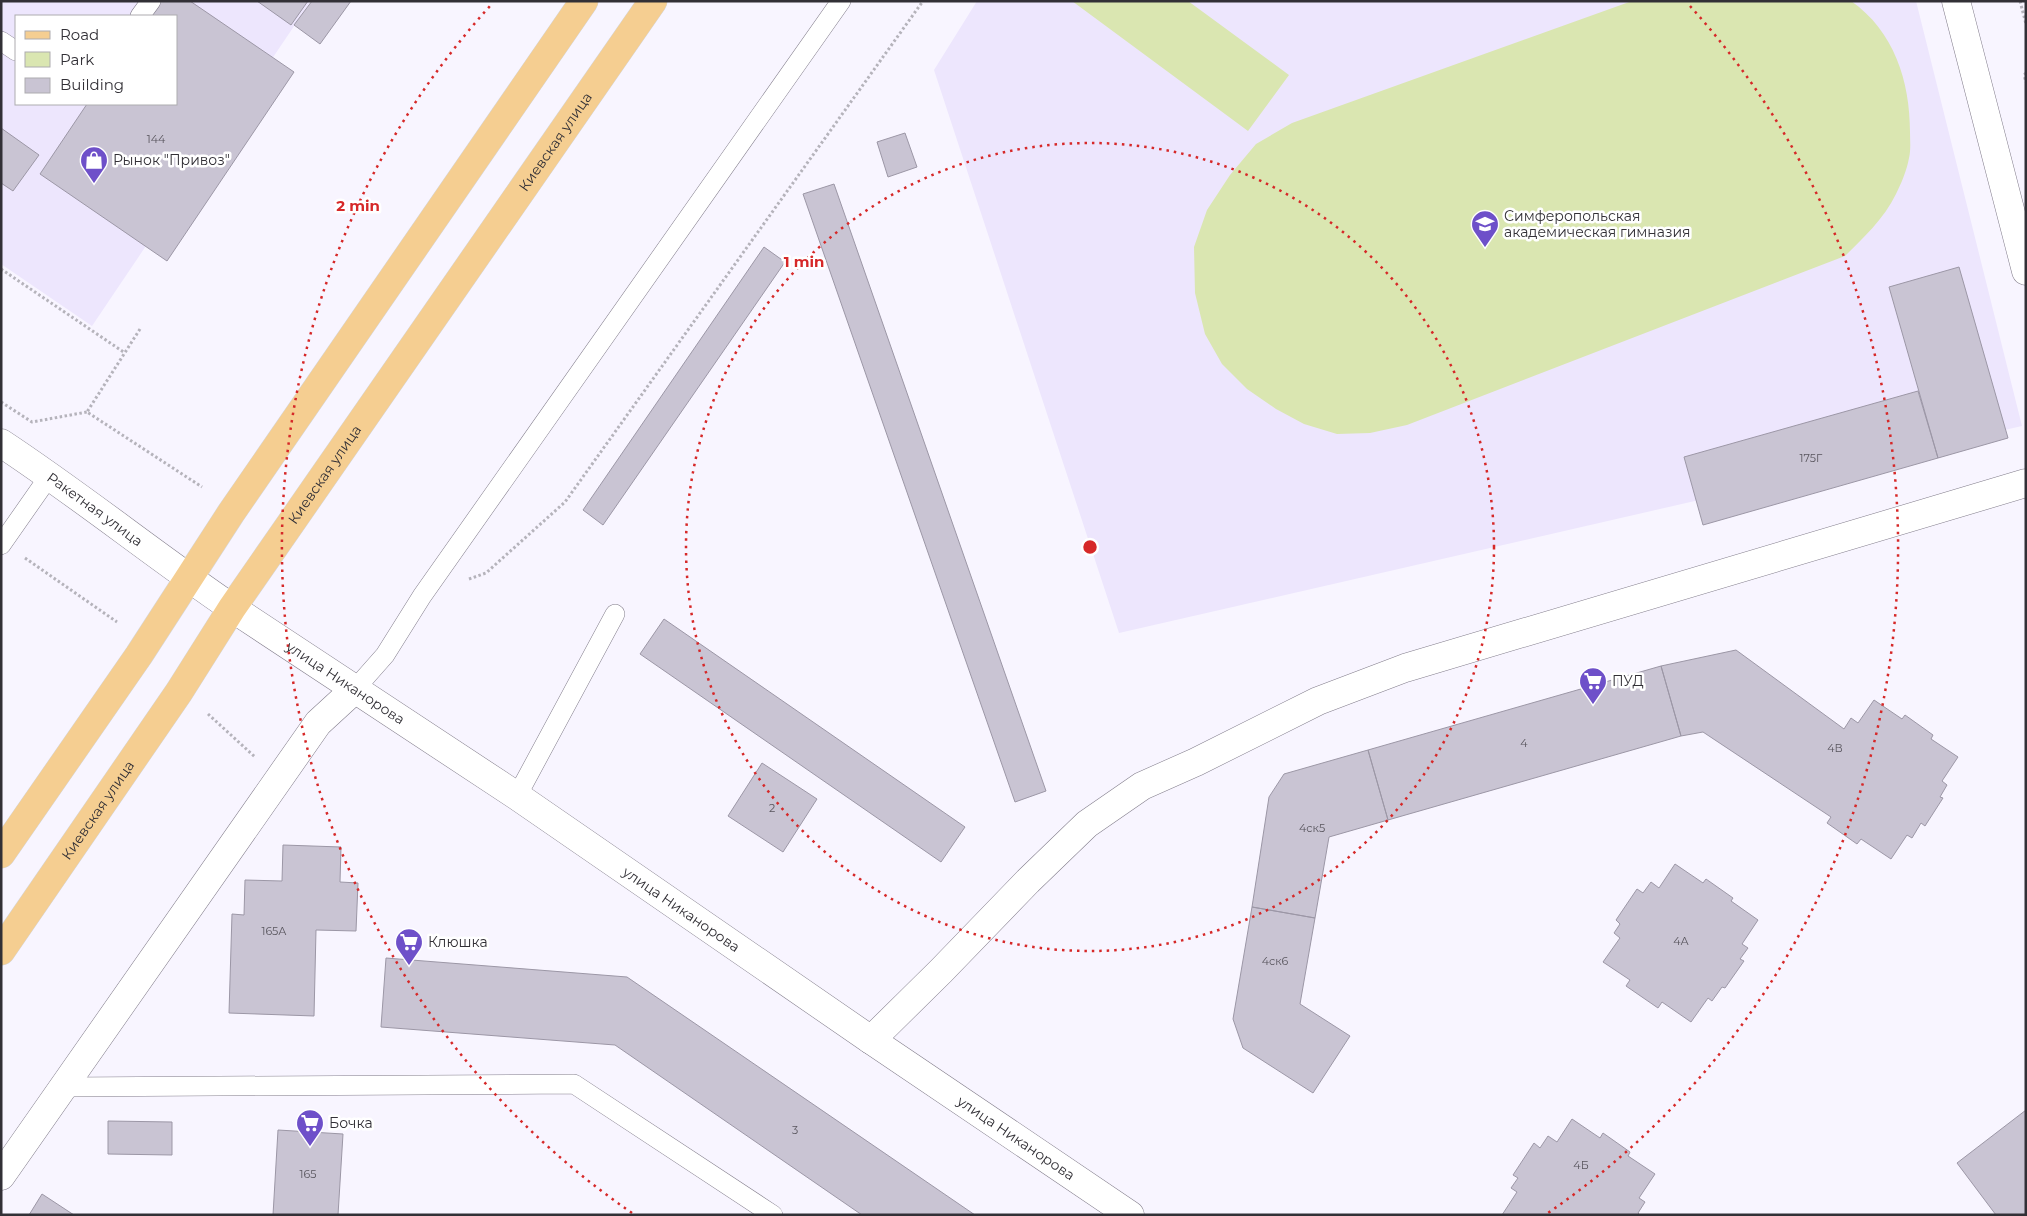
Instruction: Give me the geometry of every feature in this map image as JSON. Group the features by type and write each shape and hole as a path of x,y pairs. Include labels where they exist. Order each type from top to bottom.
{"main road":[{"path":"1,854 139,655 188,578 584,1"},
{"name":"Киевская улица","path":"1,951 179,692 232,608 653,1"}],"street":[{"path":"1956,1 2026,271"},
{"name":"Ракетная улица","path":"1,443 50,475 188,578 232,608"},
{"path":"871,1040 1087,824 1142,786 1196,762 1318,700 1405,668 2026,483"},
{"name":"улица Никанорова","path":"232,608 518,796 871,1040 1130,1215"},
{"path":"1,1176 318,723 355,689"}],"lane":[{"path":"141,15 151,1"},
{"path":"355,689 385,655 422,596 841,1"},
{"path":"1,41 15,51"},
{"path":"2,544 50,475"},
{"path":"518,796 615,614"},
{"path":"64,1087 574,1084 773,1215"}],"path":[{"path":"467,579 486,573 565,502 923,1"},
{"path":"2020,1 2026,24"},
{"path":"2026,73 2024,75 2026,82"},
{"path":"1,269 125,353"},
{"path":"87,412 140,330"},
{"path":"1,402 32,422 87,412 202,488"},
{"path":"2,544 117,622"}],"shaded area":[{"name":"Рынок \"Привоз\"","path":"1,1 311,1 92,326 1,264"},
{"name":"Симферопольская академическая гимназия","path":"977,1 1916,1 2022,426 1119,633 934,70"}],"green space":[{"path":"1072,1 1188,1 1289,75 1248,131"},
{"path":"1632,1 1851,1 1866,13 1878,27 1889,42 1903,76 1909,113 1910,155 1904,177 1886,212 1845,256 1407,425 1370,433 1337,434 1304,424 1276,409 1247,389 1222,364 1205,334 1195,293 1194,247 1207,210 1230,175 1256,144 1292,123"}],"building":[{"path":"157,1 190,1 294,72 167,261 40,174 86,105 178,105 178,15 148,15"},
{"path":"257,1 308,1 291,25"},
{"path":"312,1 351,1 320,44 294,25"},
{"path":"1,128 39,155 13,191 1,183"},
{"path":"905,133 917,167 888,177 877,142"},
{"path":"834,184 1046,791 1015,802 803,194"},
{"path":"764,247 785,262 603,525 583,510"},
{"path":"1959,267 2008,438 1938,458 1889,287"},
{"path":"1918,391 1938,458 1703,525 1684,457"},
{"path":"664,619 965,827 941,862 640,654"},
{"path":"1736,650 1844,729 1851,718 1858,723 1874,700 1902,719 1905,715 1933,735 1931,739 1958,757 1942,781 1947,785 1940,797 1943,798 1925,826 1921,823 1912,838 1907,835 1891,859 1861,839 1857,844 1827,823 1831,817 1703,732 1681,736 1661,666"},
{"path":"1661,666 1681,736 1388,820 1368,750"},
{"path":"1368,750 1388,820 1329,837 1315,918 1252,907 1269,797 1284,774"},
{"path":"762,763 817,799 783,852 728,816"},
{"path":"283,845 341,847 340,882 358,883 356,931 316,930 314,1016 229,1013 232,914 244,915 245,880 282,881"},
{"path":"1675,864 1703,883 1706,879 1733,898 1731,901 1758,920 1742,944 1748,948 1740,959 1744,961 1725,988 1722,987 1712,1001 1708,998 1691,1022 1662,1002 1658,1008 1626,986 1630,980 1603,962 1620,938 1614,933 1620,924 1616,920 1637,889 1643,893 1651,882 1659,888"},
{"path":"1252,907 1315,918 1300,1004 1350,1036 1313,1093 1243,1048 1233,1019"},
{"path":"386,958 627,977 975,1215 862,1215 615,1045 381,1027"},
{"path":"2026,1110 2026,1215 1996,1215 1957,1163"},
{"path":"1572,1119 1600,1138 1603,1133 1630,1152 1628,1156 1655,1174 1639,1198 1645,1202 1638,1213 1640,1215 1502,1215 1517,1192 1511,1188 1518,1178 1513,1175 1534,1143 1540,1148 1548,1136 1557,1142"},
{"path":"108,1121 172,1122 172,1155 108,1154"},
{"path":"278,1130 343,1134 338,1215 273,1215"},
{"path":"42,1194 74,1215 29,1215"}],"place":[{"name":"Рынок \"Привоз\"","path":"94,184"},
{"name":"Симферопольская академическая гимназия","path":"1485,248"},
{"name":"ПУД","path":"1593,705"},
{"name":"Клюшка","path":"409,966"},
{"name":"Бочка","path":"310,1147"}]}
